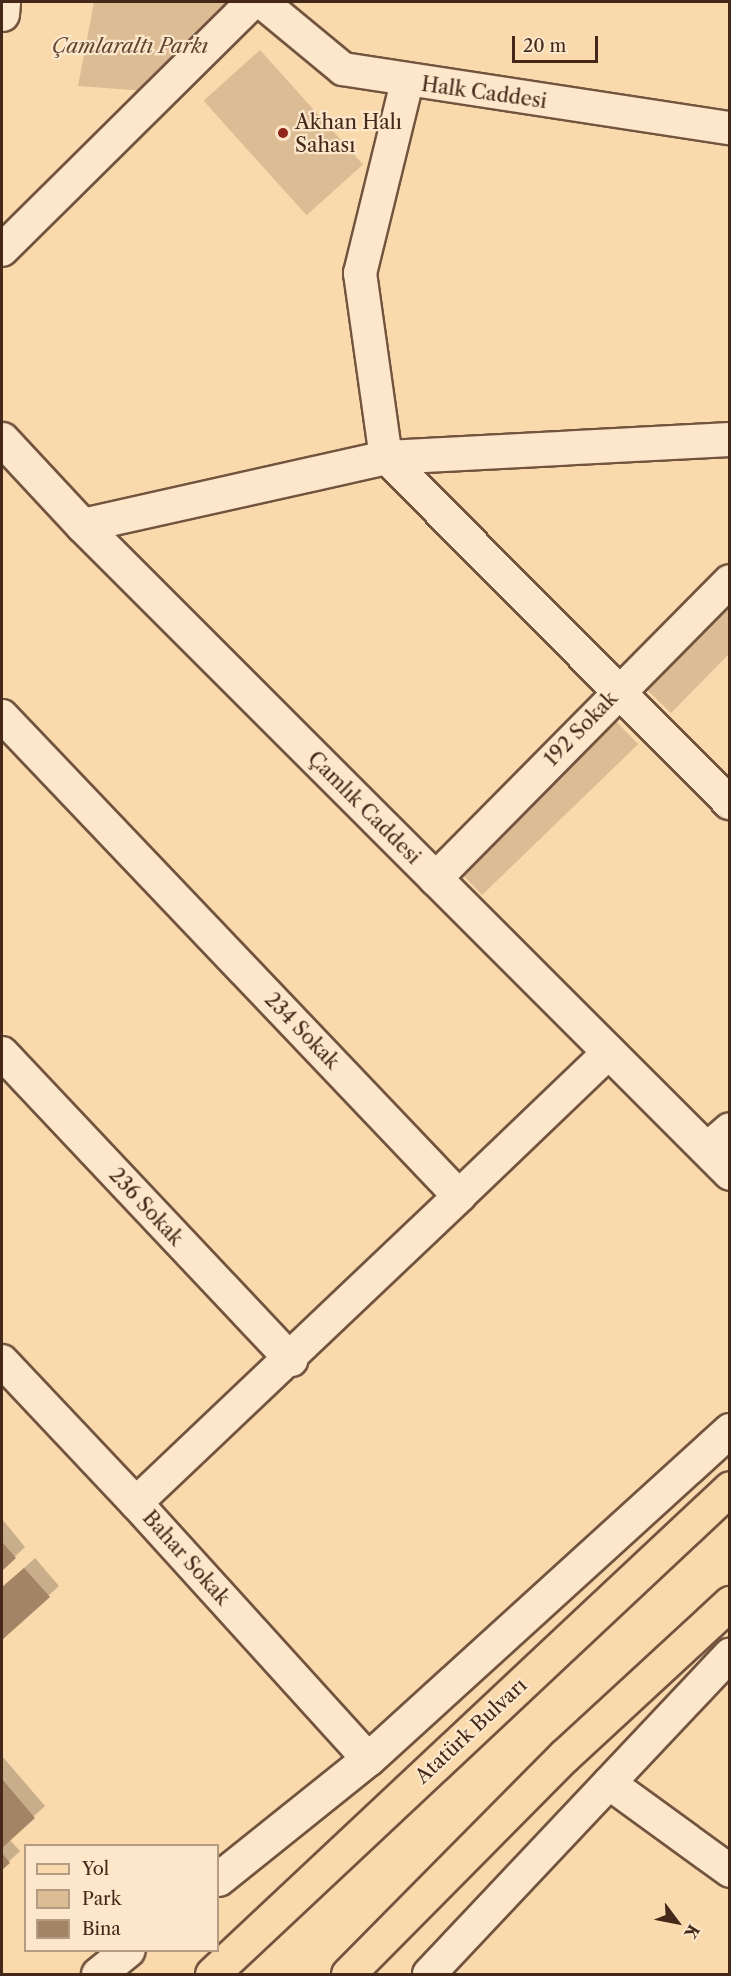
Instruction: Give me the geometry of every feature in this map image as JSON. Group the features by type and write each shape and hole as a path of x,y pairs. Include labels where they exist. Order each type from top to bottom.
{"main road":[{"name":"Atatürk Bulvarı","path":"212,1974 729,1488"},
{"path":"348,1974 564,1756 729,1603"}],"street":[{"path":"2,14 3,2"},
{"path":"2,250 252,2"},
{"name":"Halk Caddesi","path":"262,2 344,69 407,82 729,128"},
{"path":"407,82 360,273 386,457 729,803"},
{"path":"82,525 386,457 729,439"},
{"name":"Çamlık Caddesi","path":"2,440 82,525 609,1052 718,1139 729,1173"},
{"name":"192 Sokak","path":"435,879 729,581"},
{"name":"234 Sokak","path":"2,716 459,1196"},
{"path":"136,1503 291,1360 609,1052"},
{"name":"236 Sokak","path":"2,1053 291,1360"},
{"name":"Bahar Sokak","path":"2,1361 136,1503 368,1759"},
{"path":"219,1878 368,1759 729,1430"},
{"path":"429,1974 729,1655"},
{"path":"609,1783 729,1871"},
{"path":"98,1974 126,1952"}],"green space":[{"name":"Çamlaraltı Parkı","path":"94,2 230,2 229,8 146,91 78,86"},
{"name":"Akhan Halı Sahası","path":"260,50 363,164 307,215 204,101"},
{"path":"729,591 729,654 671,713 638,681"},
{"path":"609,714 638,744 482,895 453,865"}],"building":[{"path":"2,1542 16,1558 2,1571"},
{"path":"24,1568 50,1597 2,1640 2,1587"},
{"path":"2,1779 35,1818 2,1848"},
{"path":"2,1853 10,1863 2,1870"}],"place":[{"name":"Akhan Halı Sahası","path":"283,133"}]}
